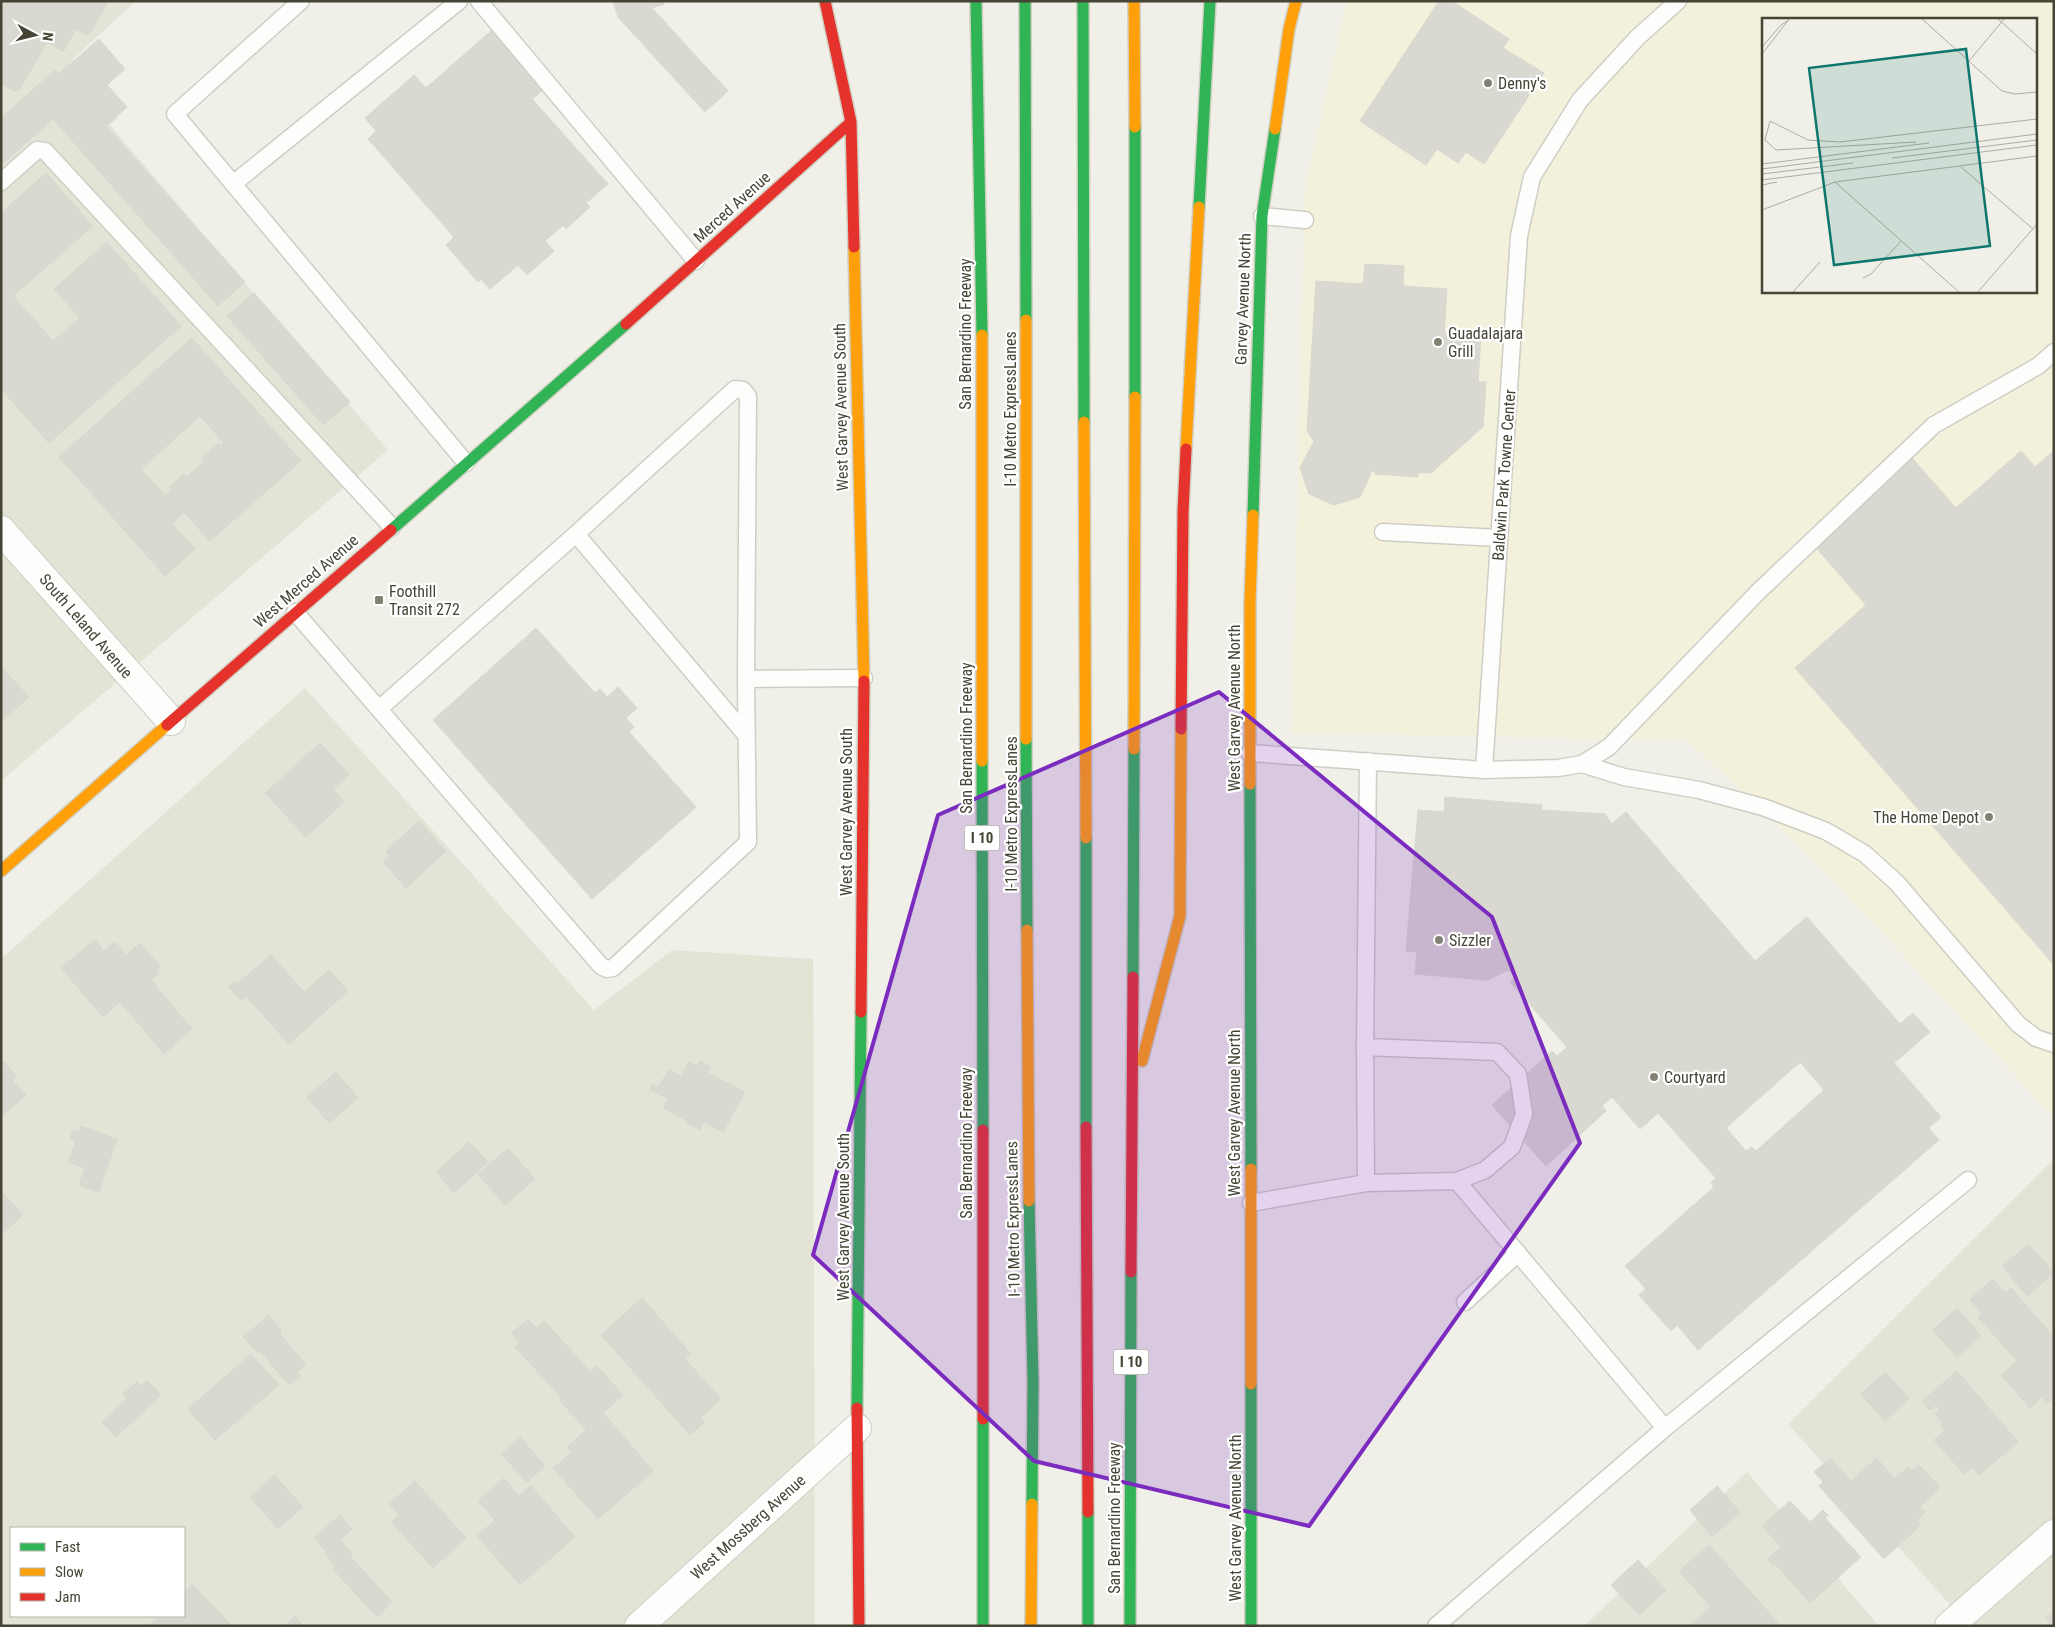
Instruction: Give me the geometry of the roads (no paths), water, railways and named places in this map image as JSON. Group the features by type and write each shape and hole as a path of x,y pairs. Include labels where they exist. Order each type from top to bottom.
{"main road":[{"name":"West Garvey Avenue South","path":"825,1 851,122 864,678 857,1428 859,1626"},
{"name":"San Bernardino Freeway","path":"974,1 977,50 982,282 983,1626"},
{"name":"I-10 Metro ExpressLanes","path":"1025,1 1027,1126 1033,1382 1031,1626"},
{"path":"1083,1 1088,1626"},
{"name":"San Bernardino Freeway","path":"1130,1626 1136,204 1134,1"},
{"path":"1132,1099 1180,916 1184,512 1210,1"},
{"name":"Garvey Avenue North","path":"1250,601 1262,216 1289,29 1296,1"},
{"name":"Merced Avenue","path":"634,316 851,122"},
{"name":"West Merced Avenue","path":"1,871 634,316"},
{"name":"West Garvey Avenue North","path":"1250,601 1251,1626"}],"street":[{"name":"South Leland Avenue","path":"1,530 170,721"},
{"name":"West Mossberg Avenue","path":"639,1626 857,1428"},
{"path":"1949,1626 2054,1534"}],"lane":[{"path":"301,1 174,114 466,463"},
{"path":"233,184 460,1"},
{"path":"479,1 696,261"},
{"name":"Baldwin Park Towne Center","path":"1484,770 1519,236 1532,177 1580,100 1638,37 1678,1"},
{"path":"1,182 37,150 46,151 392,528"},
{"path":"1262,216 1305,220"},
{"path":"1250,753 1484,770 1558,768 1582,764 1609,747 1758,592 1934,425 2038,366 2054,352"},
{"path":"295,612 379,710 601,966 607,969 612,968 748,842 746,679 748,396 743,390 735,389 379,710"},
{"path":"1383,532 1500,538"},
{"path":"576,534 747,736"},
{"path":"746,679 864,678"},
{"path":"1366,1183 1365,1047 1368,761"},
{"path":"1582,764 1624,777 1699,790 1763,808 1826,830 1865,854 1897,883 2018,1024 2036,1038 2054,1044"},
{"path":"1250,1203 1366,1183 1457,1181 1485,1170 1512,1147 1524,1114 1518,1074 1497,1052 1365,1047"},
{"path":"1436,1626 1665,1428 1968,1180"},
{"path":"1457,1181 1665,1428"},
{"path":"1465,1302 1518,1253"}],"place":[{"name":"Denny's","path":"1488,83"},
{"name":"Guadalajara Grill","path":"1438,342"},
{"name":"Foothill Transit 272","path":"379,600"},
{"name":"The Home Depot","path":"1989,817"},
{"name":"Sizzler","path":"1439,940"},
{"name":"Courtyard","path":"1654,1077"}]}
